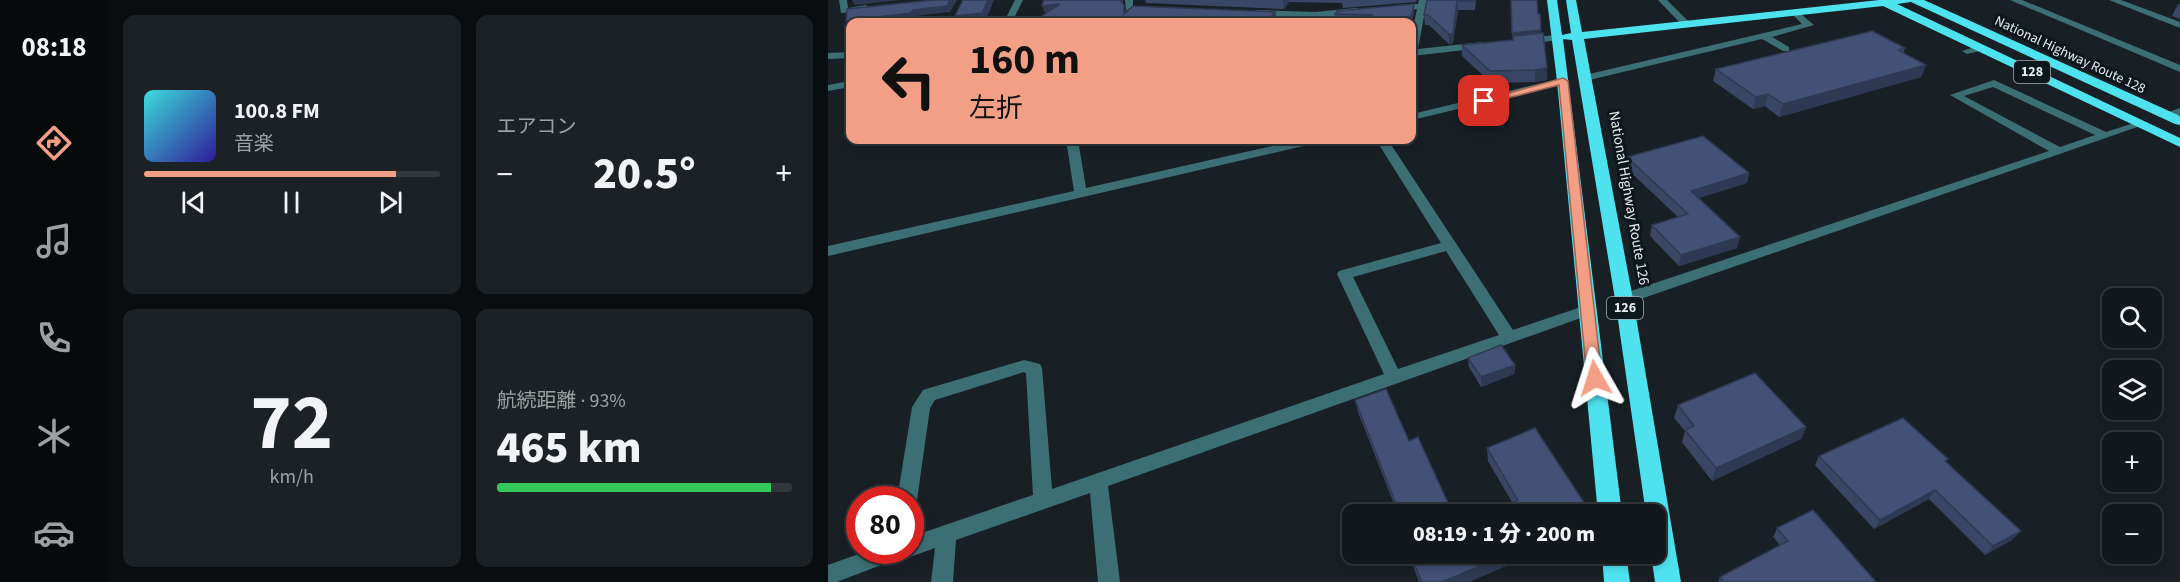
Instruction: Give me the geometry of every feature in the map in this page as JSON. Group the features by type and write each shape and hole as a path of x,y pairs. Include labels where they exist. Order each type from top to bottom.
{"highway":[{"name":"126","path":"1552,0 1563,81 1609,504"},
{"name":"National Highway Route 126","path":"1571,0 1624,299 1668,582"},
{"path":"1557,38 1908,0"},
{"name":"National Highway Route 128","path":"1916,0 2173,113 2180,121"},
{"name":"128","path":"1885,3 2180,143"},
{"path":"2140,124 2173,113"},
{"path":"1615,564 1617,582"}],"street":[{"path":"843,0 843,11 878,7"},
{"path":"1010,18 1019,0"},
{"path":"1129,0 1128,8 1164,10"},
{"path":"1322,14 1328,0"},
{"path":"1662,0 1686,24"},
{"path":"2014,0 2180,69"},
{"path":"2113,0 2180,25"},
{"path":"1389,9 1422,3 1416,33"},
{"path":"1245,12 1322,14 1366,10"},
{"path":"1586,78 1809,25 1795,12"},
{"path":"1764,36 1786,49"},
{"path":"1516,42 1557,38"},
{"path":"1416,53 1493,44"},
{"path":"1967,51 1981,48"},
{"path":"828,56 846,55"},
{"path":"1416,116 1563,81"},
{"path":"2059,152 1955,95 1994,83 2105,136"},
{"path":"828,88 846,85"},
{"path":"1624,299 2140,124"},
{"path":"1073,144 1081,193"},
{"path":"828,251 1295,144"},
{"path":"1385,144 1509,337"},
{"path":"1394,378 1344,274 1450,245"},
{"path":"924,542 1587,310"},
{"path":"909,486 921,407 929,395 1024,366 1034,368 1043,502"},
{"path":"1098,482 1109,582"},
{"path":"942,582 946,534"},
{"path":"828,575 861,564"}],"building":[{"path":"950,0 947,6 870,18 846,18 847,9"},
{"path":"963,0 988,0 982,13 955,16"},
{"path":"1044,0 1120,0 1124,5 1124,14 1133,6 1275,12 1270,18 1039,18 1060,4 1042,6"},
{"path":"1427,0 1475,1 1457,1 1453,34 1449,34 1428,15 1424,15"},
{"path":"1511,0 1537,0 1541,30 1512,33"},
{"path":"1414,4 1411,17 1371,18 1372,15 1335,14 1337,11"},
{"path":"1872,31 1905,48 1898,50 1926,65 1783,104 1768,94 1756,97 1716,69"},
{"path":"1543,33 1547,68 1535,70 1490,71 1462,45 1513,40 1513,36"},
{"path":"1703,136 1749,173 1691,191 1740,237 1681,255 1652,225 1688,214 1627,157"},
{"path":"1501,345 1515,365 1481,377 1468,358"},
{"path":"1755,373 1806,427 1716,468 1685,430 1694,426 1678,405"},
{"path":"1386,389 1409,441 1418,437 1448,504 1396,504 1355,400"},
{"path":"1903,418 1948,459 1945,461 2021,531 1993,546 1935,490 1880,520 1819,456"},
{"path":"1535,428 1585,504 1508,504 1518,500 1487,448"},
{"path":"1813,510 1876,582 1724,582 1720,577 1788,541 1777,528"},
{"path":"1414,564 1484,564 1442,582 1422,582"}],"route":[{"path":"1484,101 1563,81 1595,378"}]}
